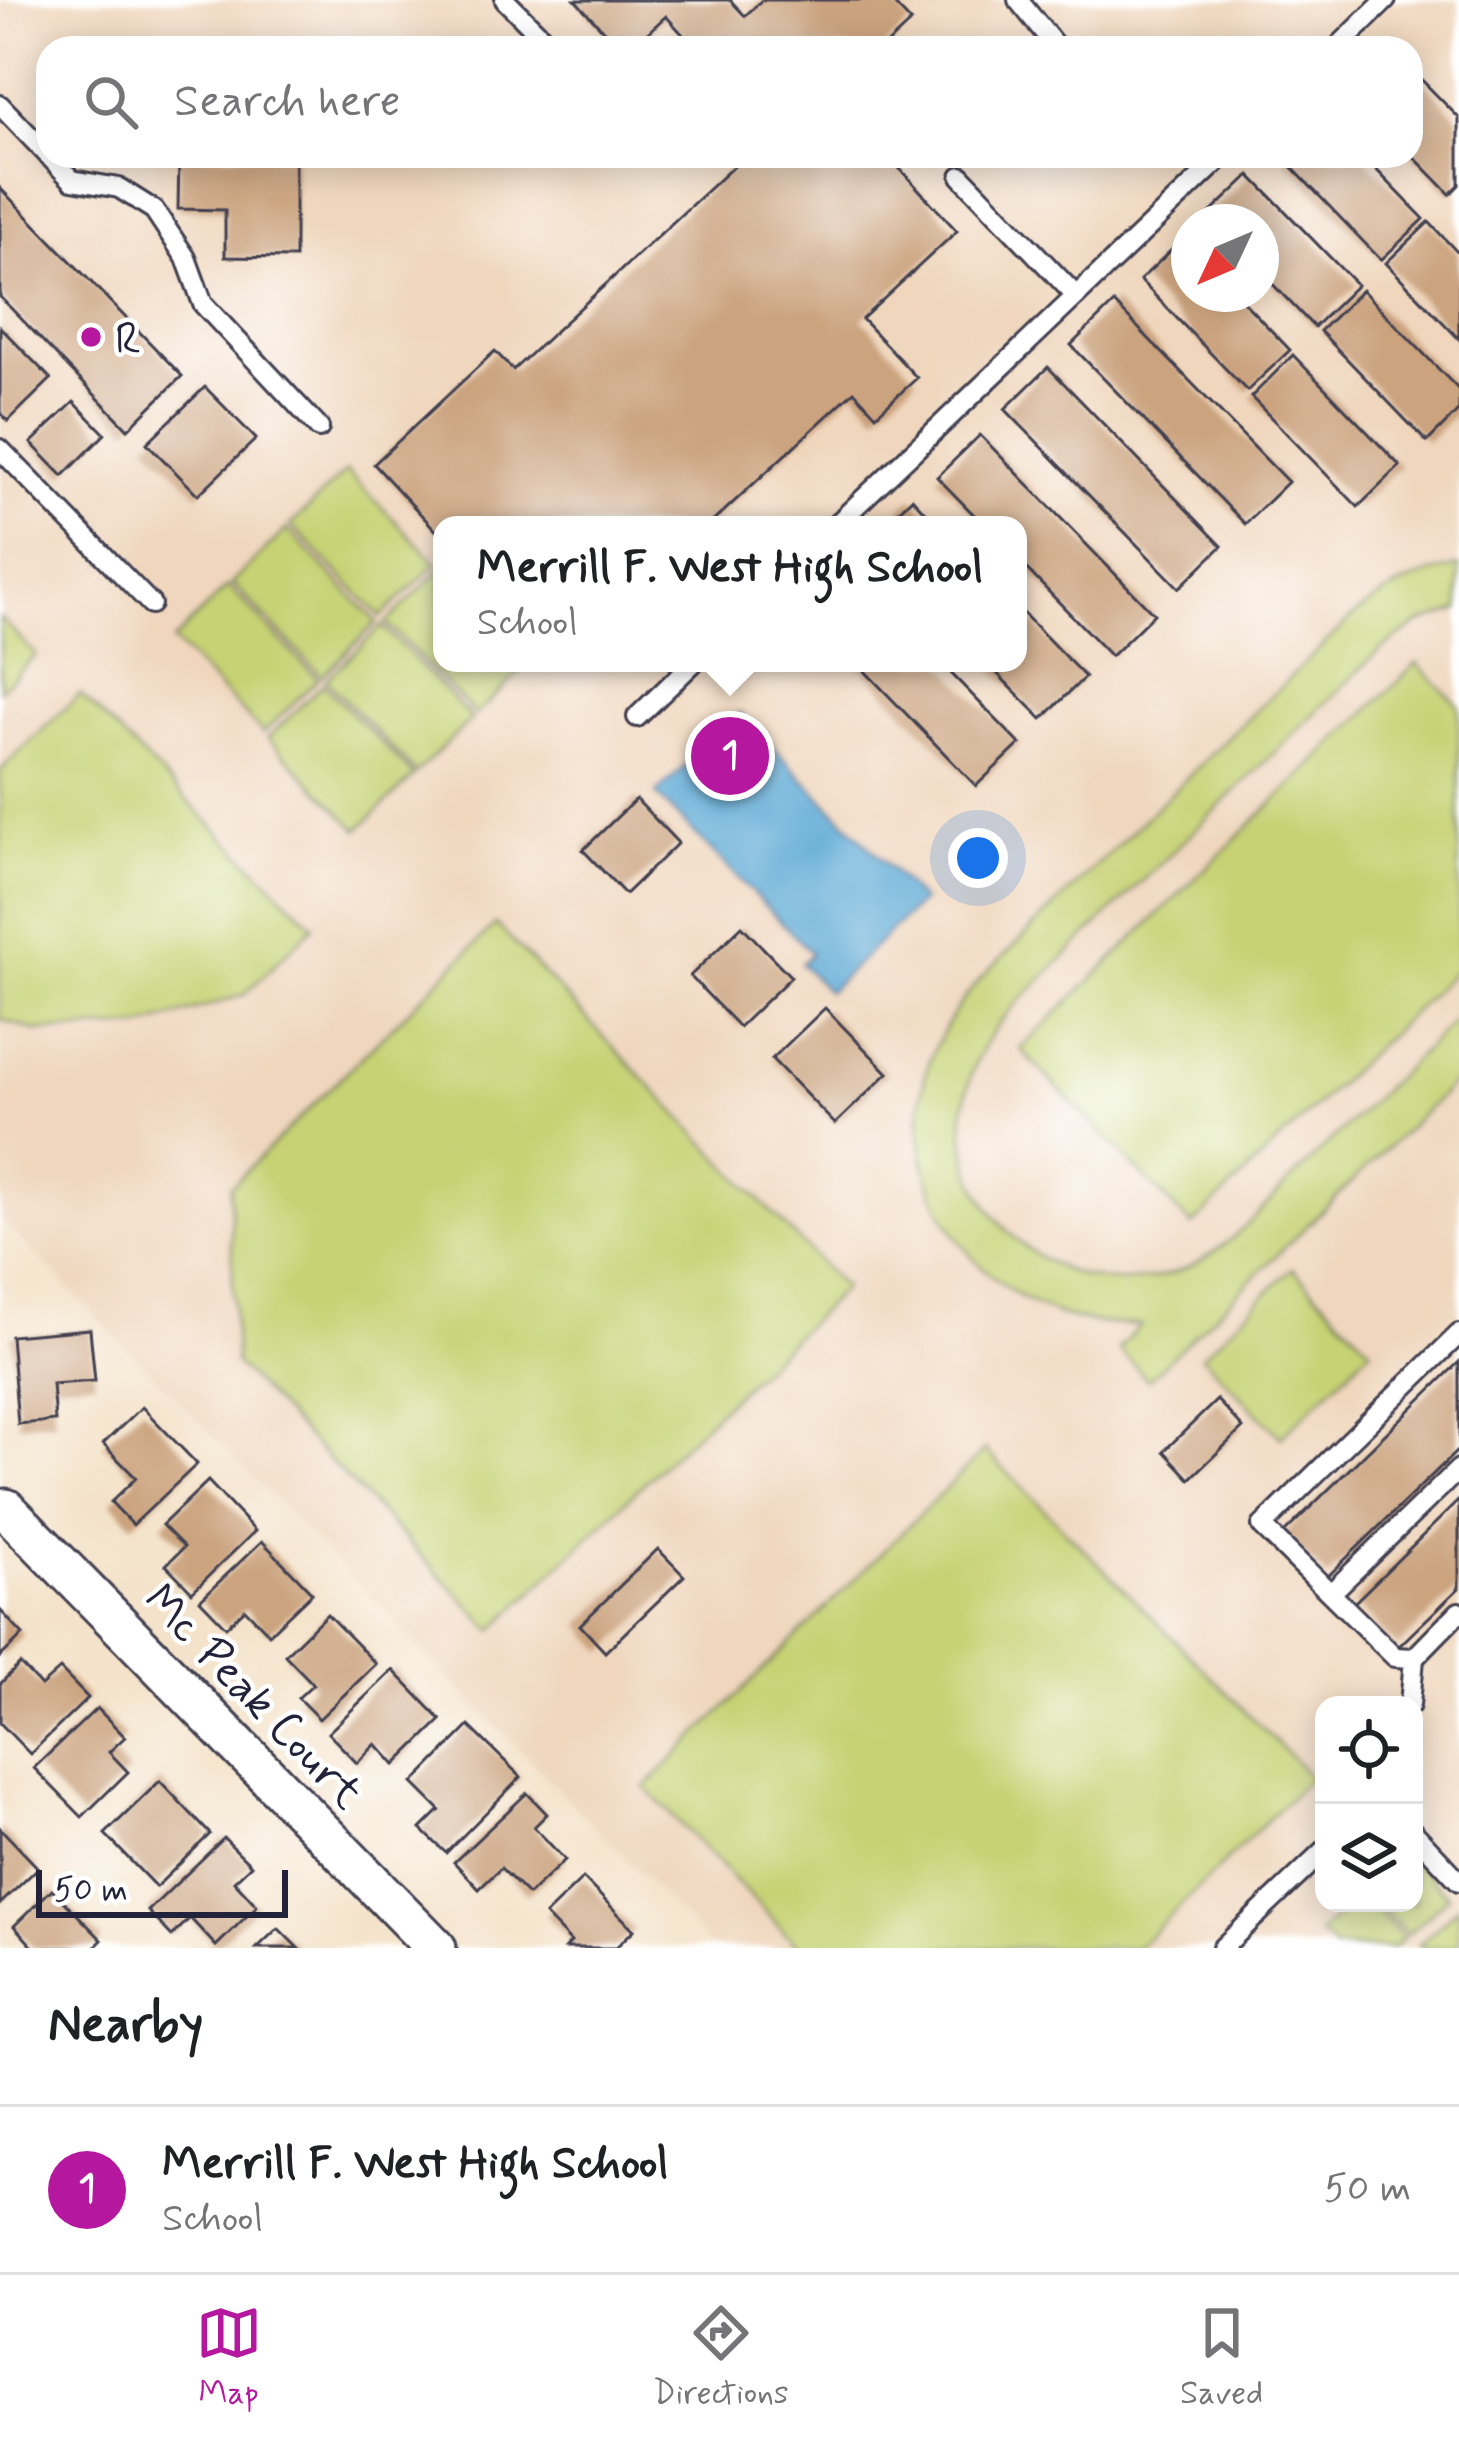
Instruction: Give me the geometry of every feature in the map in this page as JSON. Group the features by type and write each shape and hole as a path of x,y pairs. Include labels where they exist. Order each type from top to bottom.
{"street":[{"name":"Mc Peak Court","path":"6,1509 436,1948"}],"lane":[{"path":"505,0 541,36"},
{"path":"1018,0 1047,36"},
{"path":"1349,36 1385,0"},
{"path":"0,106 36,144"},
{"path":"60,168 72,180 119,188 154,210 186,258 203,304 319,428"},
{"path":"845,516 1210,168"},
{"path":"961,176 1076,296"},
{"path":"0,449 152,604"},
{"path":"637,717 684,672"},
{"path":"1414,1658 1395,1657 1262,1526 1459,1334"},
{"path":"1330,1593 1459,1468"},
{"path":"1411,1696 1414,1658 1459,1612"},
{"path":"1423,1843 1459,1881"},
{"path":"1222,1948 1315,1860"}],"shaded area":[{"path":"0,0 1459,0 1459,1948 713,1948 0,1218"}],"green space":[{"path":"346,471 433,559 433,567 381,617 291,525"},
{"path":"287,529 377,622 322,676 232,583"},
{"path":"1459,566 1459,610 1419,623 1378,652 1011,1009 973,1069 964,1126 971,1170 990,1209 1018,1241 1053,1265 1094,1278 1139,1280 1184,1269 1230,1240 1459,1016 1459,1078 1148,1380 1118,1349 1141,1325 1086,1321 1030,1302 968,1252 946,1219 930,1182 921,1143 921,1103 933,1051 981,978 1348,621 1400,586"},
{"path":"433,577 433,671 386,623"},
{"path":"228,586 318,679 263,733 173,641"},
{"path":"0,618 36,655 0,690"},
{"path":"382,626 472,719 416,773 326,680"},
{"path":"1417,663 1459,706 1459,967 1192,1226 1020,1049"},
{"path":"434,672 520,672 476,715"},
{"path":"323,684 414,776 358,830 268,738"},
{"path":"80,694 314,926 244,995 140,1027 36,1031 0,1019 0,771"},
{"path":"496,924 844,1288 493,1630 235,1363 230,1187"},
{"path":"1292,1268 1371,1349 1281,1437 1202,1356"},
{"path":"985,1450 1311,1777 1137,1948 800,1948 645,1787"},
{"path":"1423,1870 1448,1896 1407,1935 1385,1912 1423,1912"},
{"path":"1459,1906 1459,1948 1422,1948 1419,1945"},
{"path":"1341,1912 1378,1912 1403,1938 1393,1948 1334,1948 1319,1933"}],"water":[{"path":"740,713 922,901 828,992 801,964 811,953 656,794"}],"building":[{"path":"575,0 730,0 745,16 762,0 890,0 911,22 896,36 684,36 666,16 644,36 609,36"},
{"path":"1423,81 1459,118 1459,185 1450,194 1423,166"},
{"path":"179,168 295,168 295,258 225,257 225,210 178,209"},
{"path":"732,168 899,168 957,231 862,319 917,378 876,415 854,391 719,516 433,516 433,527 374,464 495,351 513,370"},
{"path":"1293,168 1375,168 1424,219 1381,260"},
{"path":"1250,175 1278,204 1220,204"},
{"name":"R","path":"0,188 182,376 128,429 0,297"},
{"path":"1279,205 1357,285 1314,327 1279,291"},
{"path":"1429,222 1459,254 1459,339 1386,263"},
{"path":"1171,250 1171,312 1253,312 1290,350 1247,391 1140,280"},
{"path":"1362,290 1459,390 1459,410 1427,442 1320,331"},
{"path":"1114,303 1288,482 1245,524 1071,345"},
{"path":"0,327 51,379 8,421 0,412"},
{"path":"1293,355 1400,466 1358,507 1251,397"},
{"path":"1048,367 1222,546 1179,588 1005,409"},
{"path":"205,387 256,439 198,495 147,443"},
{"path":"74,402 105,434 63,476 31,443"},
{"path":"980,435 1154,614 1111,656 1027,569 1027,516 975,516 937,477"},
{"path":"912,498 929,516 893,516"},
{"path":"1027,617 1085,677 1042,719 996,672 1027,672"},
{"path":"866,672 950,672 1020,744 976,786"},
{"path":"636,799 678,843 625,894 583,850"},
{"path":"742,926 791,977 739,1027 690,976"},
{"path":"825,1008 888,1073 835,1124 772,1059"},
{"path":"90,1329 95,1381 52,1384 55,1421 18,1424 11,1336"},
{"path":"1459,1362 1459,1449 1327,1577 1284,1533"},
{"path":"1217,1400 1243,1428 1190,1479 1164,1451"},
{"path":"142,1407 197,1464 133,1525 111,1502 136,1478 103,1444"},
{"path":"208,1481 255,1531 192,1592 166,1565 184,1547 162,1525"},
{"path":"1459,1500 1459,1588 1398,1647 1354,1603"},
{"path":"262,1541 312,1593 269,1634 245,1609 226,1627 200,1600"},
{"path":"658,1549 684,1576 605,1652 580,1625"},
{"path":"0,1610 23,1635 0,1657"},
{"path":"327,1614 376,1664 319,1719 298,1698 313,1684 285,1655"},
{"path":"20,1664 41,1686 60,1669 88,1698 30,1754 0,1723 0,1684"},
{"path":"393,1670 441,1720 395,1765 376,1744 357,1763 328,1733"},
{"path":"97,1708 125,1737 109,1752 128,1772 82,1817 34,1768"},
{"path":"469,1726 521,1777 446,1853 421,1829 440,1810 413,1783"},
{"path":"160,1781 210,1834 156,1887 105,1834"},
{"path":"527,1793 547,1814 534,1827 565,1860 528,1895 501,1868 479,1889 454,1862"},
{"path":"0,1828 38,1868 0,1904"},
{"path":"224,1838 251,1865 234,1881 257,1906 216,1946 190,1918 172,1936 148,1911"},
{"path":"583,1878 634,1930 615,1948 565,1948 571,1942 545,1915"},
{"path":"52,1889 102,1940 94,1948 34,1948 14,1926"},
{"path":"278,1928 298,1948 257,1948"}],"place":[{"name":"R","path":"91,337"},
{"name":"Merrill F. West High School","path":"730,756"}]}
